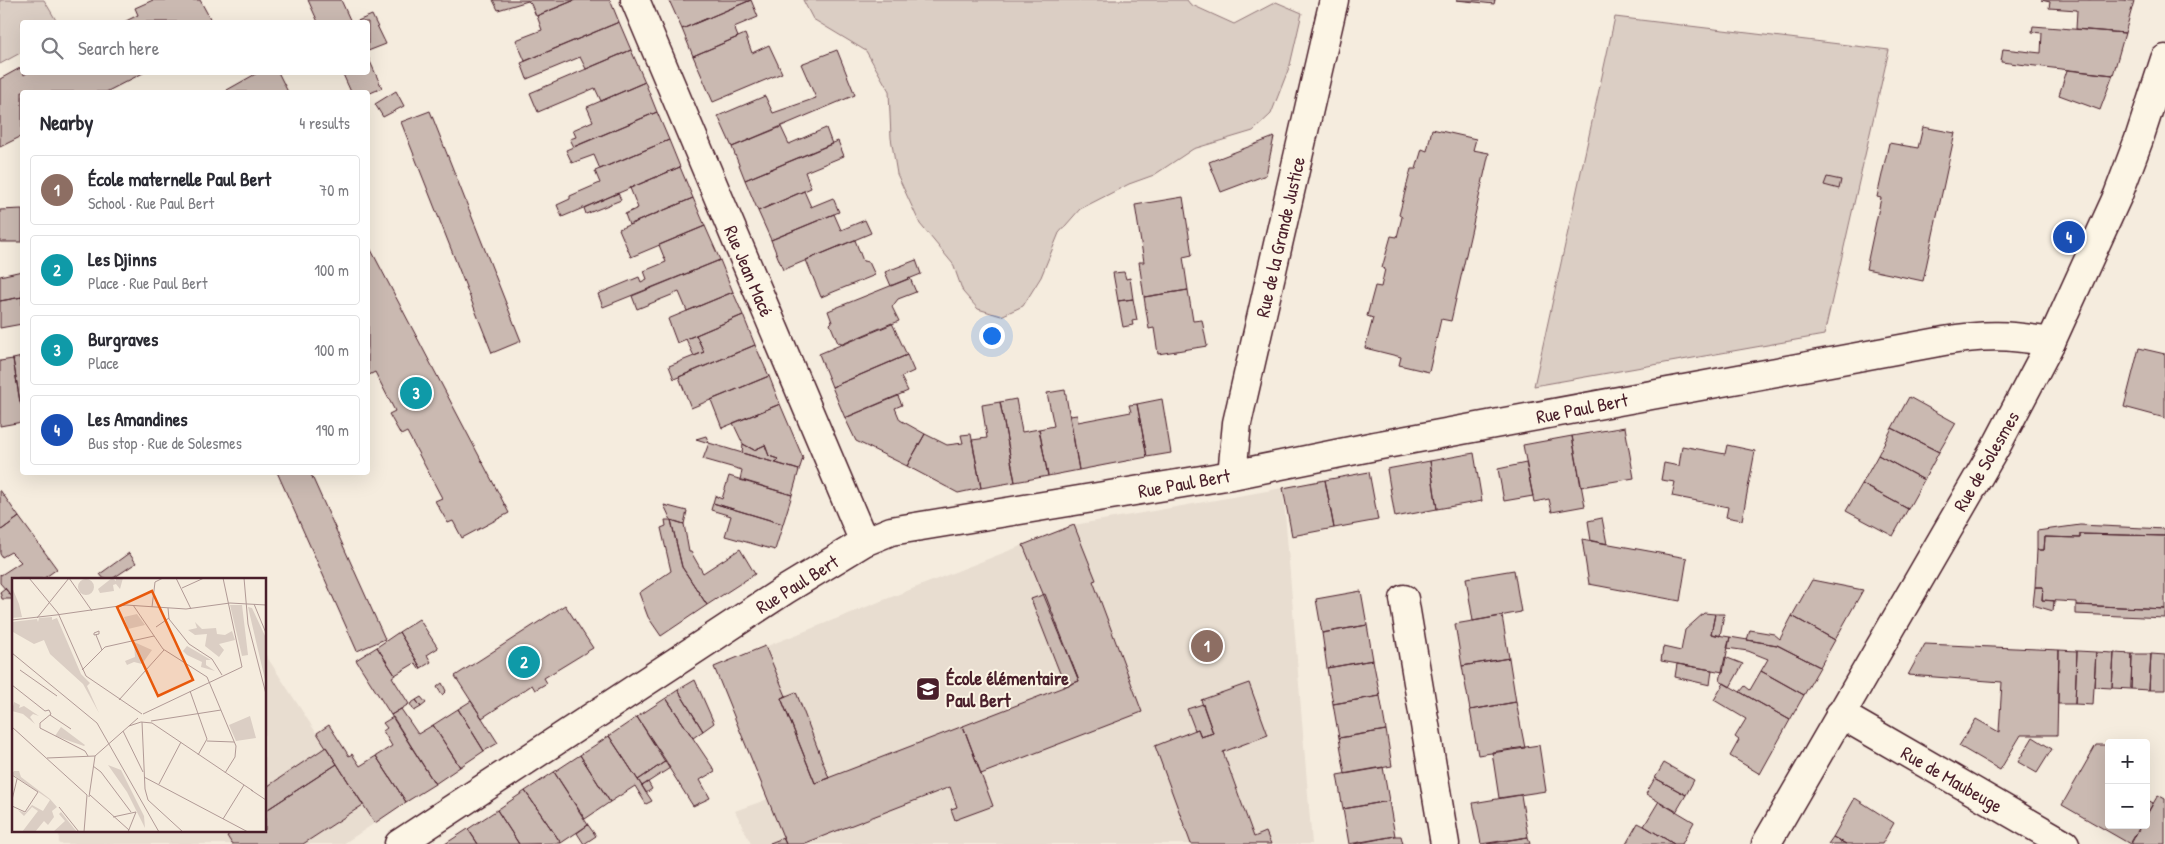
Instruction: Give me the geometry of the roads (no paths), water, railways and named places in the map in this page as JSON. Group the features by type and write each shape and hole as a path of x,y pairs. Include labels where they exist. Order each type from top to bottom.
{"street":[{"name":"Rue Jean Macé","path":"635,0 864,542"},
{"name":"Rue de la Grande Justice","path":"1232,475 1238,423 1334,0"},
{"name":"Rue de Solesmes","path":"1766,844 1998,443 2051,342 2118,195 2139,139 2165,59"},
{"name":"Rue Paul Bert","path":"399,844 786,590 864,542 891,531 1232,475 1376,446 1944,340 1988,335 2012,335 2051,342"},
{"path":"1404,599 1445,844"},
{"name":"Rue de Maubeuge","path":"1840,714 2065,844"}],"place":[{"name":"Les Amandines","path":"2069,237"},
{"name":"Burgraves","path":"416,393"},
{"name":"École maternelle Paul Bert","path":"1207,646"},
{"name":"Les Djinns","path":"524,662"},
{"name":"École élémentaire Paul Bert","path":"928,689"}]}
